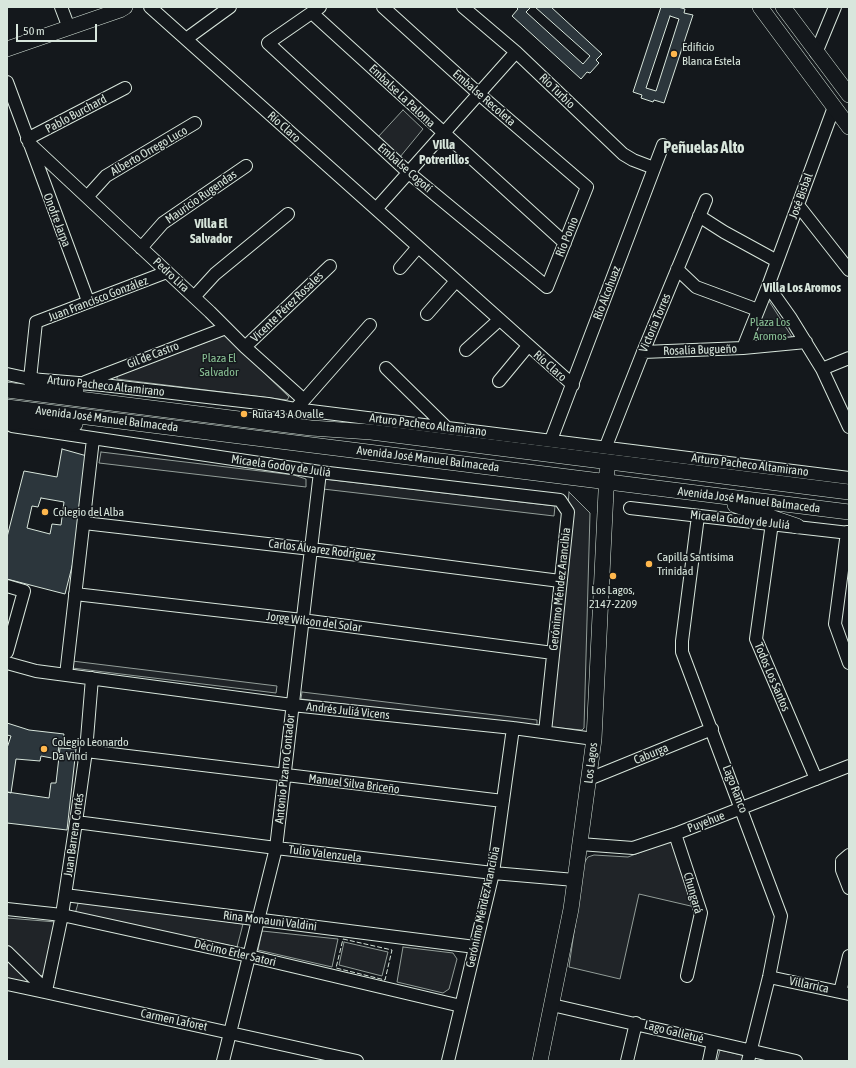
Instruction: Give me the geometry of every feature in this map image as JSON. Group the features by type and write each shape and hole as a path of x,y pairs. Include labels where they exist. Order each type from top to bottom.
{"main road":[{"path":"760,7 849,127"},
{"path":"783,7 849,96"},
{"path":"7,49 122,8"},
{"path":"30,378 121,405"},
{"name":"Avenida José Manuel Balmaceda","path":"7,390 311,428 371,432 632,466 849,492"},
{"name":"Avenida José Manuel Balmaceda","path":"7,407 849,512"},
{"path":"7,424 27,421 110,427 154,425"},
{"name":"Los Lagos","path":"540,1061 575,880 594,739 606,481 609,462"},
{"path":"718,496 731,503 797,526"},
{"path":"825,509 849,508"}],"street":[{"path":"61,7 69,28"},
{"name":"Río Claro","path":"150,7 573,385"},
{"path":"186,39 230,7"},
{"name":"Embalse Recoleta","path":"383,7 478,94 587,187"},
{"name":"Río Turbio","path":"463,7 516,52 623,154 633,160 654,168"},
{"path":"816,52 835,7"},
{"name":"Embalse Cogotí","path":"316,10 268,42 409,173 547,288"},
{"name":"Embalse La Paloma","path":"316,10 443,134 565,243"},
{"path":"376,209 516,52"},
{"name":"Pedro Lira","path":"7,82 28,141 226,328 299,404"},
{"name":"Pablo Burchard","path":"28,141 125,88"},
{"name":"José Bisbal","path":"743,348 768,286 834,107"},
{"name":"Alberto Orrego Luco","path":"87,196 106,176 195,123"},
{"name":"Onofre Jarpa","path":"28,141 88,301"},
{"name":"Río Alcohuaz","path":"551,440 663,145"},
{"name":"Mauricio Rugendas","path":"141,248 164,223 246,166"},
{"name":"Río Ponio","path":"547,288 587,187"},
{"name":"Victoria Torres","path":"606,446 706,200"},
{"path":"798,205 849,270"},
{"path":"194,297 215,274 288,214"},
{"path":"699,216 724,232 777,261"},
{"path":"400,268 418,247"},
{"name":"Vicente Pérez Rosales","path":"245,347 330,266"},
{"path":"677,269 696,287 758,310"},
{"name":"Juan Francisco González","path":"30,378 36,322 88,301 168,272"},
{"path":"427,314 456,281"},
{"path":"768,286 806,342 822,369 849,427"},
{"path":"466,350 499,320"},
{"path":"299,404 370,325"},
{"name":"Gil de Castro","path":"80,383 226,328"},
{"name":"Rosalía Bugueño","path":"643,352 743,348 806,342"},
{"name":"Río Claro","path":"499,381 528,346"},
{"path":"822,369 849,358"},
{"path":"386,368 446,427"},
{"name":"Arturo Pacheco Altamirano","path":"7,374 30,378 268,404 299,404 446,427 606,446 849,478"},
{"name":"Micaela Godoy de Juliá","path":"7,424 94,439 320,472 557,498"},
{"path":"66,675 94,439"},
{"name":"Antonio Pizarro Contador","path":"223,1061 276,848 320,472"},
{"name":"Gerónimo Méndez Arancibia","path":"544,732 568,512 564,503 557,498"},
{"name":"Micaela Godoy de Juliá","path":"630,508 848,532"},
{"name":"Lago Ranco","path":"698,516 682,641 682,652 742,808 781,916 769,977 749,1055"},
{"name":"Carlos Álvarez Rodríguez","path":"84,523 311,549 560,581"},
{"name":"Todos Los Santos","path":"772,523 756,639 816,779"},
{"path":"848,532 835,624 849,663"},
{"path":"7,586 24,592 7,652"},
{"name":"Jorge Wilson del Solar","path":"75,594 302,620 553,653"},
{"name":"Andrés Juliá Vicens","path":"7,663 36,671 292,705 513,728 594,739"},
{"name":"Juan Barrera Cortés","path":"48,992 62,915 86,751 92,678"},
{"name":"Gerónimo Méndez Arancibia","path":"448,1061 493,873 513,728"},
{"name":"Caburga","path":"589,779 712,729"},
{"name":"Manuel Silva Briceño","path":"86,751 503,802"},
{"name":"Puyehue","path":"580,844 633,848 675,834 849,766"},
{"name":"Tulio Valenzuela","path":"76,822 276,848 493,873 575,880"},
{"name":"Chungará","path":"675,834 701,912 687,976"},
{"path":"849,855 842,861 842,870 849,888"},
{"name":"Rina Monauni Valdini","path":"65,895 475,947"},
{"name":"Décimo Erler Satori","path":"7,908 62,915 249,956 461,1006"},
{"path":"7,952 48,992"},
{"path":"845,993 849,956"},
{"name":"Villarrica","path":"769,977 845,993"},
{"name":"Carmen Laforet","path":"7,984 357,1061"},
{"name":"Lago Galletué","path":"552,1005 636,1023 713,1042 749,1055 796,1061"},
{"path":"627,1061 636,1023"},
{"path":"709,1061 713,1042"}],"green space":[{"path":"403,110 423,129 400,157 378,137"},
{"name":"Plaza Los Aromos","path":"767,298 794,340 754,345 750,341"},
{"name":"Plaza El Salvador","path":"225,335 289,397 287,400 117,379 117,376"},
{"path":"101,452 294,475 306,479 306,487 99,463"},
{"path":"324,479 555,506 554,516 323,489"},
{"path":"569,492 590,513 584,728 582,730 550,727"},
{"path":"72,661 277,686 276,693 72,668"},
{"path":"302,692 537,720 537,727 301,699"},
{"path":"672,840 695,907 639,894 620,979 569,967 584,863 588,857 594,855 628,857"},
{"path":"79,900 243,924 237,947 75,914"},
{"path":"7,918 56,922 47,975 37,976 7,946"},
{"path":"262,931 338,939 332,967 258,950"},
{"path":"344,942 388,952 382,976 339,965"},
{"path":"403,947 453,953 457,959 449,989 443,993 397,982"},
{"path":"7,960 34,987 7,981"},
{"path":"720,1050 746,1056 745,1061 717,1061"}],"building":[{"path":"516,7 531,7 526,12 583,64 590,56 535,7 551,7 602,54 596,60 599,63 590,73 587,72 581,79 512,16 518,9"},
{"name":"Edificio Blanca Estela","path":"661,7 678,7 685,9 684,13 693,15 664,103 654,100 653,102 641,98 642,95 633,92","holes":["670,16 679,19 656,91 646,88"]},
{"name":"Colegio del Alba","path":"62,449 87,456 76,551 65,594 7,579 7,537 24,471 57,477","holes":["41,498 64,502 61,525 52,524 50,534 27,528 32,506 38,507"]},
{"path":"7,723 29,730 64,734 62,746 59,746 57,759 41,756 40,761 16,759 11,793 7,792 7,748 11,736 7,735"},
{"path":"60,748 76,749 67,830 7,823 7,792 49,798 51,783 56,783"}],"fence":[{"path":"343,939 392,950 385,980 336,968 343,939"}],"place":[{"name":"Edificio Blanca Estela","path":"674,54"},
{"name":"Ruta 43 A Ovalle","path":"244,414"},
{"name":"Colegio del Alba","path":"45,512"},
{"name":"Capilla Santísima Trinidad","path":"649,564"},
{"name":"Los Lagos, 2147-2209","path":"613,576"},
{"name":"Colegio Leonardo Da Vinci","path":"44,749"}],"district":[{"name":"Peñuelas Alto","path":"704,148"},
{"name":"Villa Potrerillos","path":"444,152"},
{"name":"Villa El Salvador","path":"211,232"},
{"name":"Villa Los Aromos","path":"802,288"}]}
